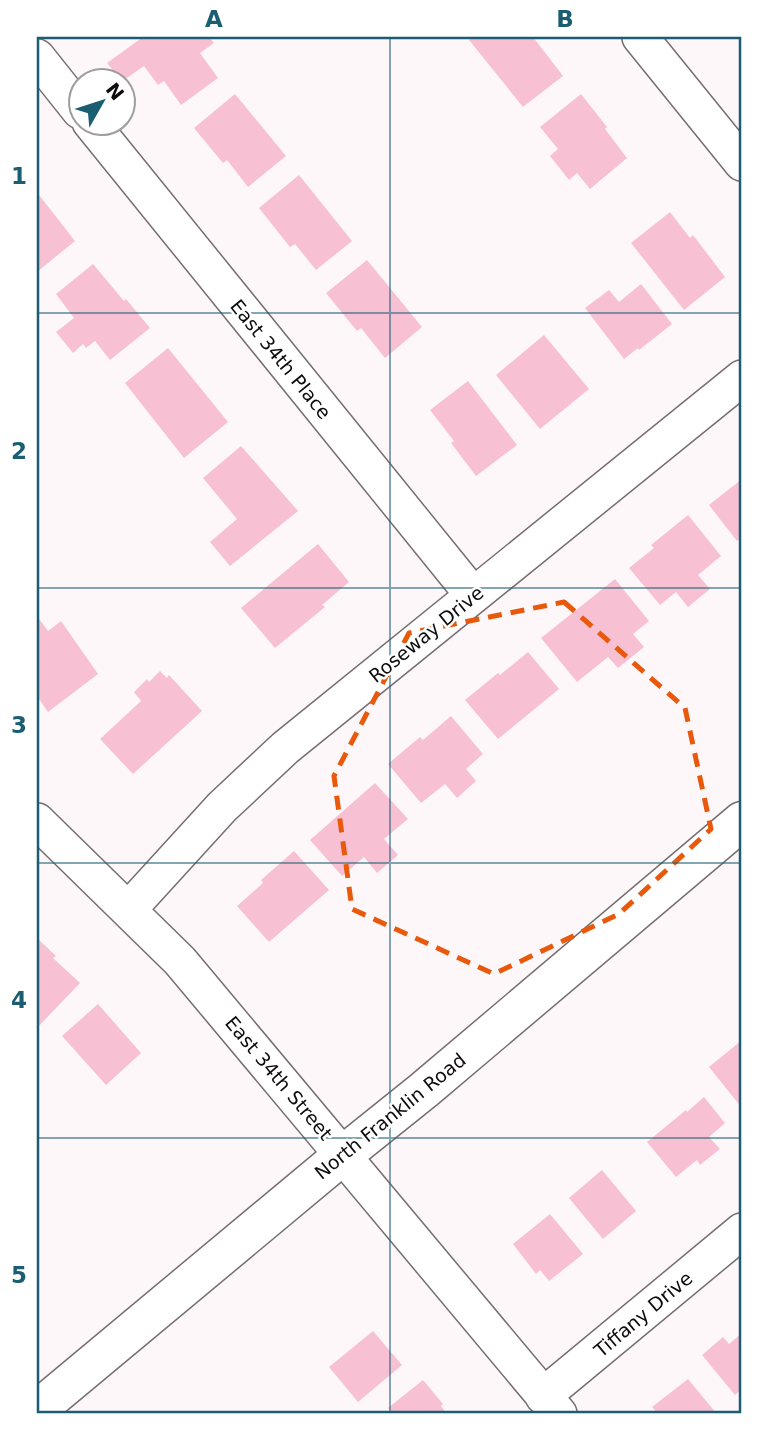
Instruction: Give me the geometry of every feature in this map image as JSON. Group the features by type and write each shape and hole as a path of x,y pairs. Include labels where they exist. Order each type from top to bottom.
{"main road":[{"name":"North Franklin Road","path":"37,1410 424,1090 742,821"}],"street":[{"path":"640,37 742,163"},
{"path":"37,58 66,94"},
{"name":"East 34th Place","path":"100,136 473,595"},
{"name":"Roseway Drive","path":"128,910 247,782 309,728 742,378"},
{"name":"East 34th Street","path":"37,821 180,961 551,1405"},
{"name":"Tiffany Drive","path":"551,1405 742,1231"}],"highlighted area":[{"path":"564,602 685,708 711,829 619,914 494,974 352,909 334,776 409,633"}],"building":[{"path":"143,37 209,37 214,43 200,53 218,78 181,105 164,81 158,85 144,66 136,72 136,66 109,66 107,63"},
{"path":"474,37 533,37 563,76 523,107 469,40"},
{"path":"235,94 286,156 248,187 227,160 223,163 194,128"},
{"path":"581,94 627,158 590,189 577,173 569,180 550,156 558,149 540,127"},
{"path":"299,175 352,241 316,270 295,244 290,247 259,208"},
{"path":"39,195 75,241 37,272 37,197"},
{"path":"670,212 690,238 693,235 725,277 684,310 631,243"},
{"path":"367,260 422,327 385,358 361,328 357,331 326,293"},
{"path":"93,264 150,328 110,360 95,341 86,348 83,344 73,353 56,332 74,318 56,294"},
{"path":"641,284 672,324 624,359 585,308 609,290 619,302"},
{"path":"544,335 589,389 540,429 496,375"},
{"path":"168,348 228,422 184,458 125,383"},
{"path":"468,381 517,445 476,476 430,410"},
{"path":"241,446 298,511 230,566 210,542 237,519 203,478"},
{"path":"742,479 742,537 737,541 709,505"},
{"path":"688,515 721,556 698,575 710,589 688,607 676,592 660,605 629,568 654,548 651,545"},
{"path":"318,544 349,582 322,605 325,607 275,648 241,608"},
{"path":"615,579 649,621 633,634 644,647 618,668 608,657 577,682 541,638"},
{"path":"37,616 48,631 61,621 98,674 48,712 37,696"},
{"path":"528,652 559,689 498,739 465,700"},
{"path":"160,671 167,678 169,675 202,711 133,774 100,739 141,701 134,692"},
{"path":"451,716 483,754 466,769 476,781 457,798 445,784 421,803 388,764 420,737 423,740"},
{"path":"375,783 408,819 384,839 398,855 377,873 364,857 342,876 310,840"},
{"path":"294,851 329,890 269,942 237,906"},
{"path":"37,938 56,956 53,958 80,983 37,1028"},
{"path":"98,1004 141,1053 106,1085 62,1036"},
{"path":"742,1040 742,1108 709,1067"},
{"path":"704,1097 725,1123 709,1137 720,1149 700,1165 697,1160 676,1177 647,1142"},
{"path":"602,1170 636,1211 603,1239 569,1198"},
{"path":"550,1214 583,1254 549,1281 540,1270 536,1274 513,1244"},
{"path":"373,1331 402,1365 358,1402 329,1367"},
{"path":"742,1333 742,1389 735,1395 702,1355 723,1337 729,1344"},
{"path":"688,1379 717,1414 658,1414 652,1407"},
{"path":"423,1380 443,1404 441,1406 447,1414 394,1414 388,1408"}]}
